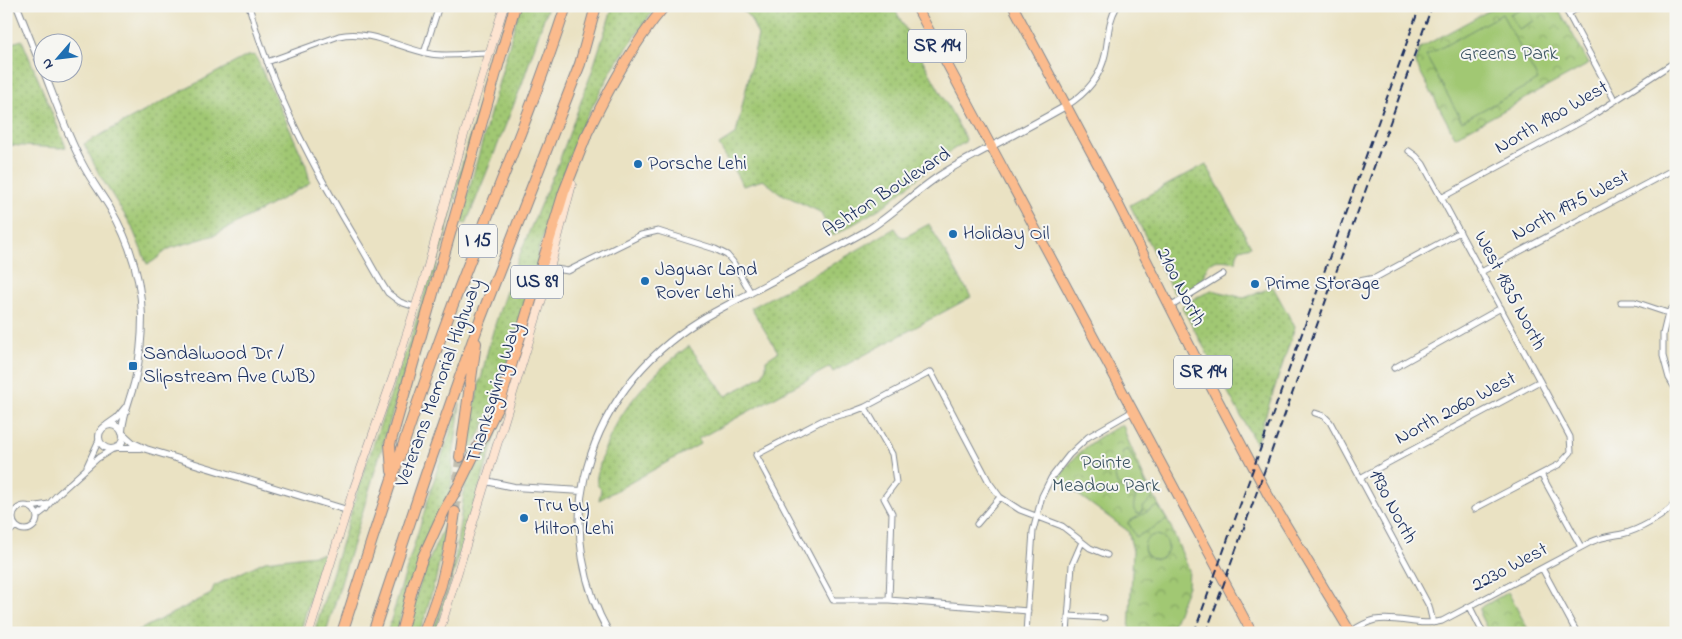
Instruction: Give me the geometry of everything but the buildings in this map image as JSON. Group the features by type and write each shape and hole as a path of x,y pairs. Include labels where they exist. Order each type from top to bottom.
{"highway":[{"path":"392,477 390,444 515,6"},
{"name":"Veterans Memorial Highway","path":"342,633 392,477 452,308 550,56 566,6"},
{"name":"Veterans Memorial Highway","path":"372,633 480,320 580,64 596,6"},
{"name":"Thanksgiving Way","path":"586,136 622,68 644,33 665,6"},
{"name":"SR 194","path":"916,6 1252,633"},
{"name":"2100 North","path":"1013,6 1110,188 1268,495 1350,632"},
{"name":"US 89","path":"400,633 422,559 444,510 460,485 500,402 564,192 586,136"},
{"path":"460,457 480,320"},
{"path":"424,633 441,585 455,512"}],"main road":[{"path":"309,633 347,510 415,307 504,6"},
{"name":"Thanksgiving Way","path":"440,633 550,268 568,196 586,136"}],"street":[{"path":"17,6 32,44"},
{"path":"249,6 267,62 285,107 306,151 333,200 386,289 396,300 415,307"},
{"path":"424,53 439,6"},
{"path":"1066,106 1088,89 1098,77 1105,55 1111,16 1117,6"},
{"path":"1564,6 1615,100"},
{"path":"1568,14 1581,6"},
{"path":"267,62 350,34 366,36 424,53 441,55 489,53"},
{"name":"North 1900 West","path":"1441,198 1590,117 1676,60"},
{"path":"47,82 76,152 122,229 136,266 141,296 142,333 136,380 128,403 122,432 123,439 114,449 98,458 49,504 37,516 34,526 28,530 21,530 16,526 12,517 15,510 21,506 31,507 49,504"},
{"name":"Ashton Boulevard","path":"608,633 591,594 583,564 580,531 582,491 591,452 601,428 615,402 635,376 651,358 702,319 876,224 939,176 1066,106"},
{"name":"West 1835 North","path":"1409,151 1421,160 1570,437 1571,452 1560,464 1541,474"},
{"name":"North 1975 West","path":"1481,272 1676,168"},
{"path":"550,268 568,271 641,234 658,231 727,255 751,293"},
{"path":"1358,281 1375,278 1460,232"},
{"path":"1170,307 1223,274"},
{"path":"1621,302 1635,302 1668,313"},
{"path":"1676,304 1668,313 1663,334 1663,356 1669,378 1676,390"},
{"path":"1394,368 1501,308"},
{"path":"1028,611 889,600 833,600 756,455 823,420 865,407 931,372 989,482 1000,496 1020,510 1062,526 1090,548 1107,555"},
{"name":"North 2060 West","path":"1360,478 1540,381"},
{"path":"83,472 95,451 99,440 99,433 117,418 128,403"},
{"path":"865,407 892,454 896,482 884,498 892,513 889,600"},
{"path":"1026,633 1032,537 1042,496 1051,478 1069,455 1088,437 1133,411"},
{"name":"1930 North","path":"1315,413 1324,416 1330,422 1429,606 1434,623"},
{"path":"107,425 117,426 133,443 146,449 347,510"},
{"path":"99,440 103,447 146,449"},
{"path":"1474,509 1541,474 1581,547"},
{"path":"486,481 514,487 582,491"},
{"path":"977,524 1000,496"},
{"name":"2230 West","path":"1350,632 1367,623 1379,620 1434,623 1448,619 1581,547 1604,536 1632,531 1655,519 1675,504"},
{"path":"31,507 37,516"},
{"path":"6,535 16,526"},
{"path":"1067,633 1072,565 1082,542"},
{"path":"1542,568 1577,633"},
{"path":"1470,607 1483,633"},
{"path":"1068,616 1104,618"}],"green space":[{"path":"520,6 548,6 522,84 466,224 460,222"},
{"path":"613,6 657,6 614,66 583,124 570,155 538,252 537,269 496,400 468,459 469,430 494,327 522,250 554,175 591,74"},
{"path":"738,6 893,6 966,139 965,142 949,152 885,205 833,236 820,212 780,193 763,180 743,186 719,145 736,134 758,35 750,18"},
{"name":"Greens Park","path":"1497,6 1557,6 1589,64 1455,137 1415,62 1420,48"},
{"path":"1526,6 1534,21 1519,29 1510,14"},
{"path":"1502,14 1538,80 1462,121 1426,56"},
{"path":"499,39 437,265 326,633 314,633 362,477 414,328"},
{"path":"22,40 32,64 32,82 39,82 66,147 6,145 6,45"},
{"path":"254,55 306,165 310,182 215,235 171,248 147,264 131,225 99,174 84,144 247,56"},
{"path":"1206,164 1251,246 1240,249 1236,262 1221,260 1209,263 1204,277 1199,283 1176,294 1173,292 1130,205"},
{"path":"929,224 971,297 833,372 830,367 698,439 700,444 599,500 601,489 597,484 597,474 614,429 634,398 674,357 689,346 726,396 762,376 766,367 766,360 778,352 751,308 895,228 900,236 905,237"},
{"path":"1273,287 1295,327 1256,444 1182,307 1184,304 1212,290 1244,298"},
{"path":"460,404 451,491 407,596 396,633 387,633 438,467"},
{"path":"503,408 435,633 432,633 449,584 455,559 465,485 489,440"},
{"name":"Pointe Meadow Park","path":"1123,425 1146,482 1171,527 1189,570 1188,586 1170,633 1129,633 1133,551 1128,531 1058,480 1070,463 1086,447 1104,434"},
{"path":"1128,449 1153,498 1143,507 1141,513 1138,514 1134,511 1136,497 1117,484 1113,468 1124,459 1122,452"},
{"path":"1158,506 1167,520 1136,537 1128,522"},
{"path":"448,517 435,583 419,633 405,633 423,574"},
{"path":"1156,535 1161,536 1167,542 1167,552 1161,558 1156,559 1151,558 1145,552 1144,547 1145,542 1151,536"},
{"path":"323,554 300,633 133,633 211,594 214,586 265,561"},
{"path":"1508,592 1530,633 1489,633 1480,615 1480,608"}],"tunnel":[{"path":"455,512 460,457"}],"railway":[{"path":"1194,633 1420,6"},
{"path":"1206,633 1432,6"}],"place":[{"name":"Porsche Lehi","path":"638,164"},
{"name":"Holiday Oil","path":"953,234"},
{"name":"Jaguar Land Rover Lehi","path":"645,281"},
{"name":"Prime Storage","path":"1255,284"},
{"name":"Sandalwood Dr / Slipstream Ave (WB)","path":"133,366"},
{"name":"Tru by Hilton Lehi","path":"524,518"}]}
